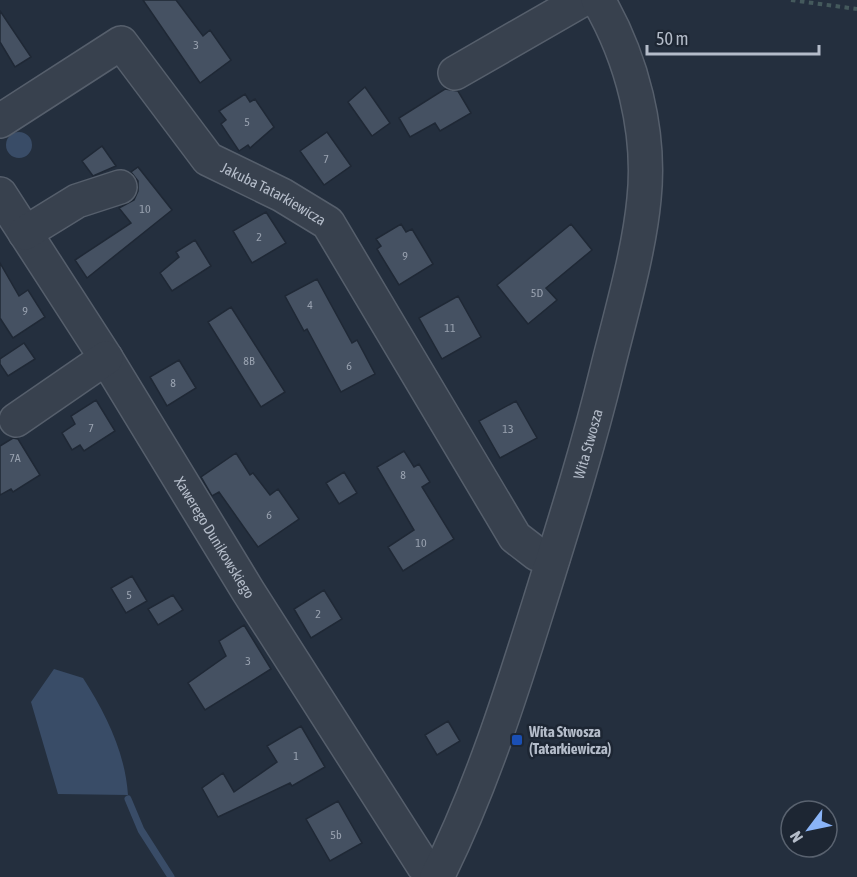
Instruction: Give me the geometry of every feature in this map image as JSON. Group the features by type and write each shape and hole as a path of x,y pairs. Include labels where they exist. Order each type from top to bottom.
{"street":[{"path":"454,73 582,0"},
{"name":"Wita Stwosza","path":"438,875 502,720 586,455 627,288 644,199 644,145 634,91 614,26 598,0"},
{"name":"Jakuba Tatarkiewicza","path":"0,121 122,43 208,159 282,195 328,223 515,537 537,554 554,558"},
{"path":"25,233 77,201 120,187"},
{"name":"Xawerego Dunikowskiego","path":"0,194 106,357 255,601 423,865 438,875"},
{"path":"16,420 106,357"}],"path":[{"path":"791,0 857,9"}],"water":[{"path":"19,132 28,136 32,145 28,154 19,158 10,154 6,145 10,136"},
{"path":"54,669 83,678 107,720 119,749 128,795 58,794 31,702"}],"building":[{"path":"143,0 176,0 203,36 210,30 231,60 200,83"},
{"path":"0,11 31,57 15,67 0,42"},
{"path":"365,87 390,123 372,136 348,102"},
{"path":"445,89 458,91 471,113 440,131 435,123 410,137 399,118"},
{"path":"245,94 250,102 255,99 274,127 250,148 248,145 239,151 221,124 226,120 219,111"},
{"path":"327,132 351,166 324,185 300,151"},
{"path":"102,146 116,166 93,176 82,161"},
{"path":"138,167 172,210 87,278 75,260 131,223 119,208 134,200 138,191 138,181 131,172"},
{"path":"266,212 286,243 252,263 233,231"},
{"path":"401,224 406,232 412,229 433,264 399,285 377,249 381,246 376,239"},
{"path":"571,224 592,250 546,288 557,300 528,324 497,285"},
{"path":"195,240 211,266 172,291 160,273 179,257 176,252"},
{"path":"0,263 19,296 28,290 45,317 13,338 0,318"},
{"path":"317,279 352,343 357,340 375,374 341,392 307,329 304,331 285,296"},
{"path":"458,296 481,337 442,359 419,318"},
{"path":"231,307 285,392 261,407 208,322"},
{"path":"24,343 35,359 8,376 0,364 0,359"},
{"path":"179,360 196,388 167,406 150,377"},
{"path":"96,400 115,431 84,451 80,445 72,450 62,433 75,424 71,416"},
{"path":"516,401 537,438 500,458 479,421"},
{"path":"13,438 18,439 40,475 13,492 11,489 0,495 0,446"},
{"path":"404,451 414,467 419,464 430,482 422,487 454,539 403,571 388,547 414,530 377,467"},
{"path":"236,453 250,475 253,473 270,495 278,489 299,519 258,547 219,492 212,496 201,477"},
{"path":"344,472 357,493 339,504 326,483"},
{"path":"132,576 147,601 126,613 111,588"},
{"path":"324,590 342,619 311,638 294,609"},
{"path":"173,595 183,610 158,625 148,609"},
{"path":"244,625 271,669 205,710 188,683 226,656 219,641"},
{"path":"448,721 460,741 437,755 425,735"},
{"path":"301,726 325,767 292,786 290,783 218,817 202,788 223,773 234,792 277,762 267,746"},
{"path":"338,801 362,843 330,861 306,819"}],"waterway":[{"path":"128,799 141,830 171,877"}],"place":[{"name":"Wita Stwosza (Tatarkiewicza)","path":"517,740"}]}
